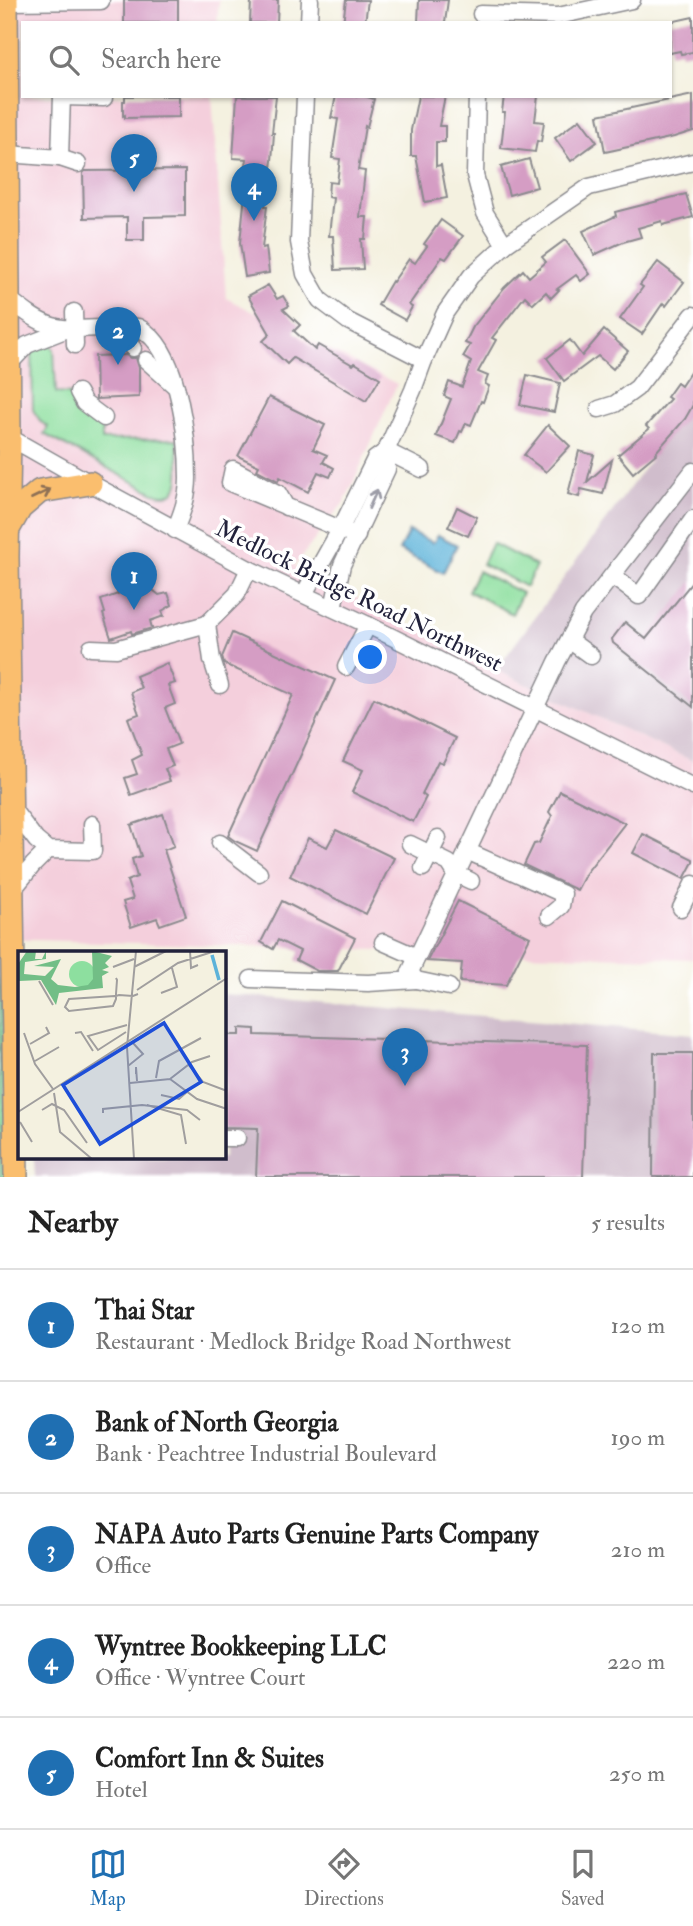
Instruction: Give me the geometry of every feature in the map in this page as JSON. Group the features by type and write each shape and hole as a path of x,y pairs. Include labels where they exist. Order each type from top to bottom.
{"highway":[{"path":"6,1 9,805 16,1177"},
{"path":"8,529 20,508 40,491 90,484"}],"street":[{"path":"309,21 310,0"},
{"path":"481,12 558,16 632,0"},
{"path":"6,1 101,1"},
{"path":"60,158 62,98"},
{"path":"305,98 299,242 305,274 320,300 348,321 424,360"},
{"path":"477,98 475,175 485,213 505,245"},
{"path":"8,154 60,158 78,164"},
{"path":"333,608 342,565 387,468 386,451 445,313 471,276 505,245 589,187 693,162"},
{"path":"8,298 43,324 71,335"},
{"path":"71,335 74,312"},
{"path":"599,409 615,404 637,388 693,315"},
{"path":"9,364 27,345 71,335 110,328 139,327 153,338 172,372 184,422 188,480 185,505 175,530"},
{"path":"110,328 133,348"},
{"path":"146,360 176,387"},
{"path":"78,392 84,403 104,418"},
{"name":"Medlock Bridge Road Northwest","path":"9,438 249,569 368,625 693,788"},
{"path":"386,451 422,469"},
{"path":"304,594 341,528 374,459 386,451"},
{"path":"416,981 410,972 464,878 467,851 583,613 693,471"},
{"path":"286,506 356,536"},
{"path":"612,576 639,596 693,519"},
{"path":"91,648 116,649 207,624 237,594 249,569"},
{"path":"207,600 222,608"},
{"path":"207,624 212,660 220,685"},
{"path":"346,667 368,625"},
{"path":"569,640 591,656"},
{"path":"9,805 36,840 48,850 93,850 92,824"},
{"path":"426,861 438,838"},
{"path":"220,844 259,873"},
{"path":"410,844 426,861 449,863 464,878"},
{"path":"11,892 48,850"},
{"path":"467,851 563,894 561,906 549,916"},
{"path":"681,908 693,884"},
{"path":"383,942 417,957"},
{"path":"251,979 368,983 416,981 449,987"}],"shaded area":[{"path":"0,0 219,0 217,21 21,21 21,98 212,98 226,298 397,384 345,501 294,566 496,670 693,761 693,959 0,939"},
{"path":"693,402 693,761 496,670"},
{"path":"226,994 693,1034 693,1177 35,1177 34,1160 226,1160"}],"green space":[{"path":"48,340 54,349 56,393 72,394 88,416 102,423 102,440 177,439 179,478 172,492 165,495 154,493 44,434 48,427 33,410 32,350"},
{"path":"492,543 536,566 526,587 482,564"},
{"path":"478,571 522,593 512,614 468,591"},
{"path":"0,787 6,1177 0,1177"}],"water":[{"path":"409,531 433,543 438,535 457,545 443,573 399,550"}],"building":[{"path":"124,0 178,0 178,21 124,21"},
{"path":"251,0 278,0 277,21 250,21"},
{"path":"346,0 368,0 365,21 343,21"},
{"path":"419,0 448,0 445,21 418,21"},
{"path":"693,17 693,52 672,53 672,22"},
{"path":"693,95 693,131 605,152 598,115"},
{"path":"125,98 179,98 179,117 125,118"},
{"path":"237,98 276,98 262,248 266,247 269,273 245,277 240,243 245,194 241,193 247,159 233,158"},
{"path":"336,98 374,99 367,127 365,126 358,170 365,171 360,217 367,217 365,239 361,239 363,269 335,270 333,236 329,236 333,198 328,197 329,182 337,183 340,159 332,158 338,119 331,118"},
{"path":"418,98 445,98 439,126 445,126 445,142 436,142 436,166 441,165 447,198 425,202 416,156 411,156 411,130"},
{"path":"504,98 538,98 535,121 544,122 541,142 537,141 535,152 501,148 505,112 502,112"},
{"path":"580,119 597,142 571,161 555,138"},
{"path":"529,159 537,187 509,195 501,167"},
{"path":"185,170 185,216 144,217 144,240 127,240 127,217 84,218 85,171"},
{"path":"686,194 693,217 663,225 662,221 638,228 641,237 594,255 583,231 616,216 615,212"},
{"path":"441,220 463,236 446,259 442,257 409,305 412,307 405,320 378,305 409,259 415,263 427,246 424,244"},
{"path":"565,240 590,274 581,281 576,275 557,289 559,290 551,298 546,292 533,304 525,296 492,338 496,340 478,372 488,376 485,384 489,386 471,425 466,423 455,443 436,436 451,399 444,396 449,382 462,387 471,362 463,357 470,345 465,343 473,327 504,288 523,270 529,277 546,262 542,257"},
{"path":"658,262 684,282 666,306 663,303 642,334 620,319 643,287 640,285"},
{"path":"268,285 277,299 283,296 289,306 283,309 300,325 294,331 315,350 318,345 380,378 366,401 293,358 287,364 263,341 270,334 248,296"},
{"path":"604,330 628,351 613,369 598,356 564,381 547,358 570,340 582,356"},
{"path":"126,355 136,358 139,368 139,397 96,399 95,356"},
{"path":"693,368 693,405 685,419 657,453 633,473 618,455 649,429 646,426 670,399 667,397 677,383 681,386"},
{"path":"527,375 560,383 554,412 520,405"},
{"path":"269,397 325,425 313,449 327,455 323,462 334,468 330,477 318,472 308,492 280,477 278,481 257,470 259,466 238,456"},
{"path":"548,425 570,446 546,472 524,455"},
{"path":"579,451 594,455 587,482 612,460 603,494 581,489 579,497 568,494"},
{"path":"457,507 477,517 468,536 448,527"},
{"path":"693,581 693,707 613,643 612,639 625,622 646,639"},
{"path":"136,583 149,587 159,595 168,593 172,605 162,611 164,616 150,621 152,628 111,638 101,600"},
{"path":"232,633 335,680 257,851 228,836 293,695 224,664 222,657"},
{"path":"167,663 175,683 168,685 175,704 165,708 179,744 166,749 173,766 165,769 170,781 131,795 125,778 137,774 132,760 142,755 128,718 139,714 131,692 141,688 136,676"},
{"path":"374,698 455,738 443,763 438,761 422,794 426,797 413,822 352,792 363,770 343,761"},
{"path":"560,791 625,823 586,873 577,890 524,865 534,844 539,843 552,816 549,812"},
{"path":"163,814 174,846 164,850 186,916 160,925 157,918 131,927 123,902 133,899 127,881 137,877 132,859 141,856 131,825"},
{"path":"336,830 394,858 366,914 290,876 308,838 327,847"},
{"path":"643,834 693,859 684,879 633,853"},
{"path":"282,901 355,938 338,971 317,971 296,960 300,951 278,940 273,949 261,942"},
{"path":"458,901 530,937 506,985 460,982 462,963 427,961"},
{"path":"240,1028 255,1029 255,1035 587,1045 583,1177 256,1177 258,1128 226,1127 226,1035 240,1035"},
{"path":"654,1053 693,1053 693,1177 653,1177"}],"place":[{"name":"Comfort Inn & Suites","path":"134,192"},
{"name":"Wyntree Bookkeeping LLC","path":"254,221"},
{"name":"Bank of North Georgia","path":"118,365"},
{"name":"Thai Star","path":"134,610"},
{"name":"NAPA Auto Parts Genuine Parts Company","path":"405,1086"}]}
